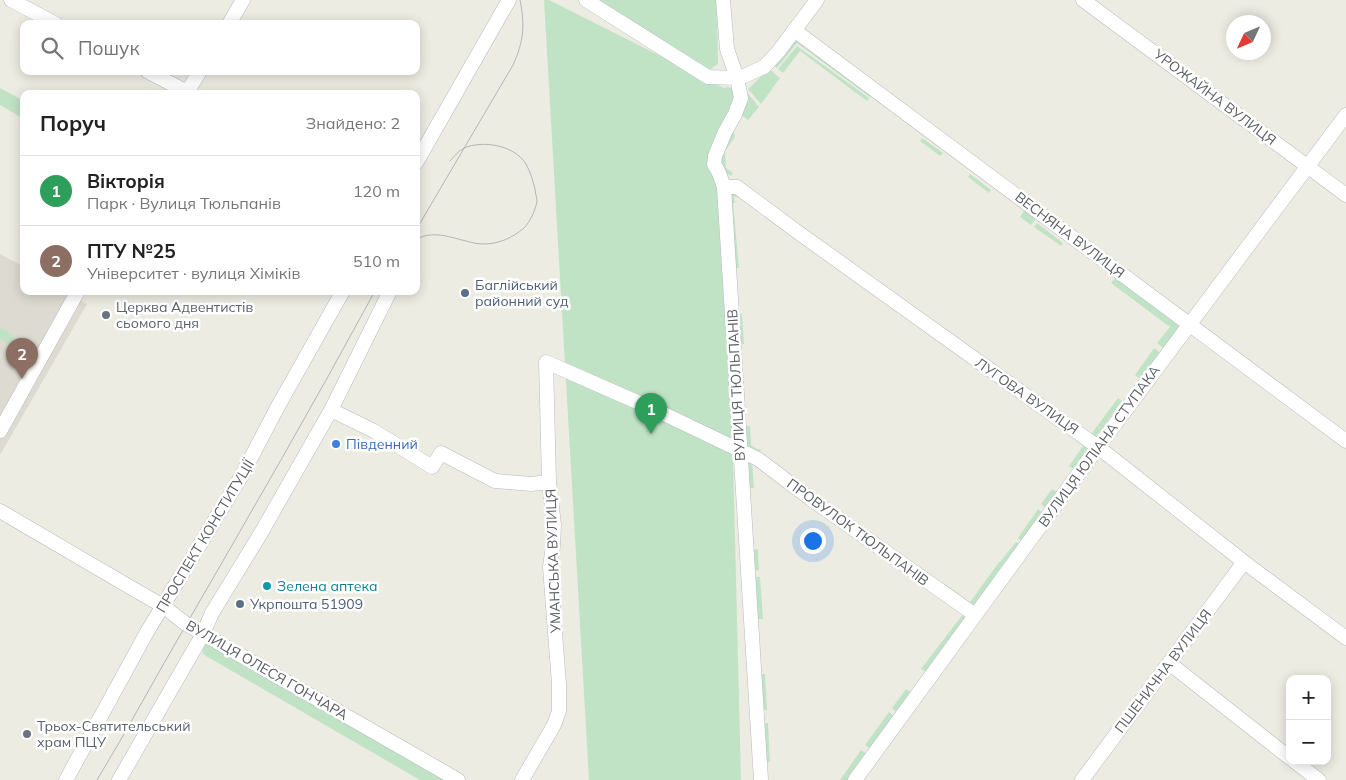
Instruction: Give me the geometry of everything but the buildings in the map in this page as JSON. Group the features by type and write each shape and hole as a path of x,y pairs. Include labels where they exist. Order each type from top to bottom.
{"street":[{"path":"11,0 48,20"},
{"path":"231,20 243,0"},
{"path":"586,0 708,76 740,77 764,67 778,52 817,0"},
{"name":"ВУЛИЦЯ ТЮЛЬПАНІВ","path":"723,0 727,49 740,77 740,98 735,114 715,156 714,164 724,187 761,780"},
{"name":"УРОЖАЙНА ВУЛИЦЯ","path":"1083,0 1346,195"},
{"path":"420,156 509,2"},
{"name":"ВЕСНЯНА ВУЛИЦЯ","path":"794,30 1346,441"},
{"path":"155,75 182,90"},
{"path":"189,90 198,75"},
{"name":"ВУЛИЦЯ ЮЛІАНА СТУПАКА","path":"855,780 1098,447 1346,115"},
{"name":"ЛУГОВА ВУЛИЦЯ","path":"724,187 738,187 1098,447 1244,562 1346,638"},
{"path":"0,431 76,295"},
{"name":"ПРОСПЕКТ КОНСТИТУЦІЇ","path":"66,780 163,606 242,474 341,295"},
{"path":"119,780 203,634 212,613 261,533 331,410 388,295"},
{"name":"ПРОВУЛОК ТЮЛЬПАНІВ","path":"546,362 660,412 758,459 975,615"},
{"name":"УМАНСЬКА ВУЛИЦЯ","path":"522,780 554,725 559,711 559,684 550,567 554,546 554,525 550,482 546,362"},
{"path":"331,410 374,431 432,467 441,454 494,481 531,484 550,482"},
{"name":"ВУЛИЦЯ ОЛЕСЯ ГОНЧАРА","path":"0,511 163,606 186,624 203,634 458,780"},
{"name":"ПШЕНИЧНА ВУЛИЦЯ","path":"1082,780 1244,562"},
{"path":"1169,663 1286,755"},
{"path":"1298,765 1309,777"}],"shaded area":[{"path":"0,254 20,265 20,295 72,295 87,304 0,455"}],"green space":[{"path":"544,0 549,0 724,88 728,87 736,90 732,126 735,137 725,151 726,168 733,173 731,176 726,173 741,780 589,780"},
{"path":"591,0 717,0 718,64 709,70"},
{"path":"797,40 873,94 870,97 797,43 777,68 773,65 792,43"},
{"path":"797,46 869,98 867,101 800,51 783,73 778,69"},
{"path":"769,69 780,78 761,104 748,89"},
{"path":"0,88 20,99 20,117 0,105"},
{"path":"746,91 759,107 748,120 738,112"},
{"path":"922,138 943,153 940,156 920,141"},
{"path":"970,174 991,190 989,193 968,177"},
{"path":"732,192 740,196 734,197 735,203 733,203 739,268 732,268 729,194"},
{"path":"1025,209 1037,217 1031,225 1020,217"},
{"path":"1037,223 1063,243 1061,246 1034,227"},
{"path":"1117,276 1184,325 1166,350 1157,343 1170,327 1111,283"},
{"path":"742,314 744,344 737,344 735,315"},
{"path":"0,327 14,336 12,343 9,344 0,339"},
{"path":"1154,348 1163,355 1143,381 1135,375"},
{"path":"1118,398 1122,401 1095,438 1090,433 1092,433"},
{"path":"750,426 751,445 762,450 759,452 750,449 744,444 742,427"},
{"path":"1069,431 1090,447 1076,471 1069,466 1083,446 1067,434"},
{"path":"745,456 752,461 754,488 747,488"},
{"path":"1052,489 1060,494 1048,510 1041,504"},
{"path":"1038,509 1044,514 1023,542 1018,538"},
{"path":"1016,542 1021,545 979,607 971,608 942,588 945,584 970,602"},
{"path":"758,549 759,570 752,571 751,551"},
{"path":"752,577 760,577 763,619 755,619"},
{"path":"963,614 972,614 929,674 921,669"},
{"path":"210,643 447,780 420,780 206,656 203,654 202,648"},
{"path":"756,674 765,674 767,710 758,710"},
{"path":"906,689 915,695 900,715 892,708"},
{"path":"889,712 898,719 872,750 865,745"},
{"path":"759,723 768,723 770,762 762,761"},
{"path":"861,750 869,755 852,780 840,780"}],"tram line":[{"path":"420,223 513,65 522,33 523,17 520,0"},
{"path":"420,238 441,235 483,244 500,242 515,235 524,228 534,211 537,200 531,176 526,164 514,152 498,146 480,144 464,148 450,161"},
{"path":"97,780 282,459 373,295"}],"place":[{"name":"Баглійський районний суд","path":"465,293"},
{"name":"Церква Адвентистів сьомого дня","path":"106,315"},
{"name":"ПТУ №25","path":"22,379"},
{"name":"Вікторія","path":"651,434"},
{"name":"Південний","path":"336,444"},
{"name":"Зелена аптека","path":"267,586"},
{"name":"Укрпошта 51909","path":"240,604"},
{"name":"Трьох-Святительський храм ПЦУ","path":"27,734"}]}
